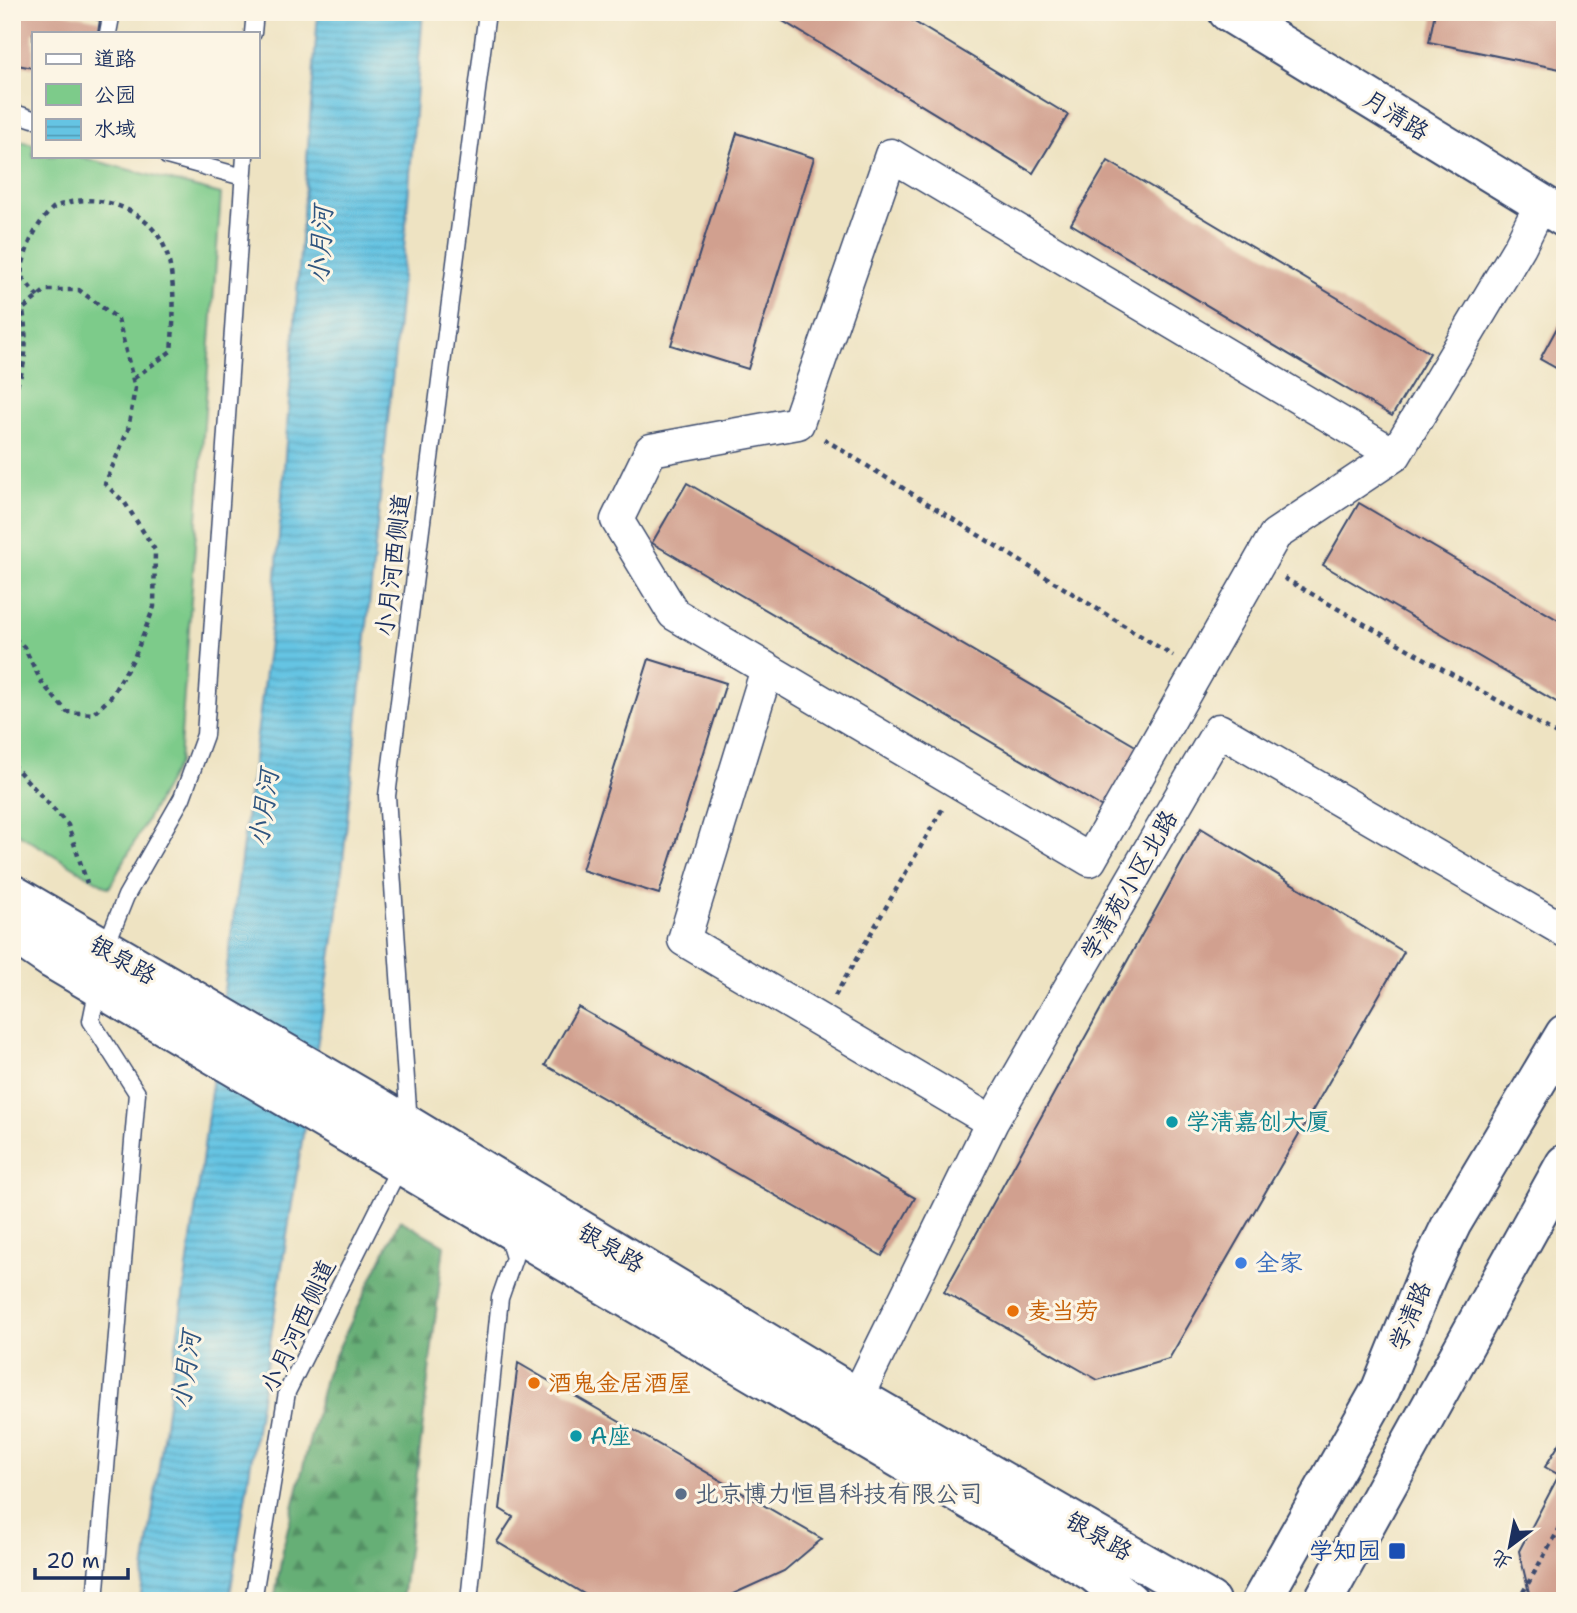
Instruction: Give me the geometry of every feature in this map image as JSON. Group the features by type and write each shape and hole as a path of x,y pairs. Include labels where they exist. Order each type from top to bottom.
{"main road":[{"name":"月清路","path":"1228,12 1553,211"},
{"name":"银泉路","path":"12,894 111,973 388,1156 1094,1573 1129,1601"},
{"name":"银泉路","path":"12,932 111,973 395,1117 857,1397 1210,1601"},
{"name":"学清路","path":"1261,1601 1381,1389 1427,1275 1452,1223 1565,1034"},
{"path":"1323,1601 1565,1164"}],"street":[{"path":"1395,455 891,155 798,423 651,450 617,520 674,614 1090,860 1275,535 1395,455 1553,211"},
{"path":"767,669 684,940 992,1122"},
{"name":"学清苑小区北路","path":"857,1397 992,1122 1219,730 1565,931"}],"lane":[{"path":"108,32 112,12"},
{"path":"253,32 255,12"},
{"name":"小月河西侧道","path":"395,1117 387,796 487,12"},
{"path":"15,113 32,119"},
{"path":"174,158 243,177"},
{"path":"95,1601 137,1093 91,1021 111,973 126,896 182,798 205,735 245,158"},
{"name":"小月河西侧道","path":"253,1601 287,1392 388,1156"},
{"path":"469,1601 500,1298 514,1258 503,1223"}],"path":[{"path":"38,297 21,276 24,250 54,207 82,199 118,204 149,223 167,253 175,312 171,351 133,379"},
{"path":"12,395 24,370 26,338 23,309 46,290 79,290 118,319 135,388 128,430 105,484 125,503 155,550 154,607 134,658 110,698 93,715 67,712 42,683 24,647 12,636"},
{"path":"798,423 1197,672"},
{"path":"1259,564 1565,739"},
{"path":"12,764 68,825 87,883"},
{"path":"821,1021 958,781"},
{"path":"1518,1601 1565,1519"}],"green space":[{"path":"12,139 32,144 32,158 85,158 221,194 179,762 109,888 12,830"},
{"path":"400,1220 444,1245 402,1601 274,1601 284,1544 326,1374"}],"water":[{"name":"小月河","path":"318,12 423,12 399,312 337,920 229,1601 140,1601 201,1169 274,603"}],"building":[{"path":"12,12 58,12 100,20 98,32 32,32 32,68 12,64"},
{"path":"768,12 898,12 1068,115 1033,173"},
{"path":"1435,12 1565,12 1565,70 1429,42"},
{"path":"737,133 814,158 748,369 671,345"},
{"path":"1108,161 1430,353 1392,416 1071,224"},
{"path":"1565,313 1565,373 1540,359"},
{"path":"687,483 1144,751 1109,811 652,543"},
{"path":"1359,503 1565,624 1565,707 1323,565"},
{"path":"649,659 726,683 659,894 582,870"},
{"name":"学清嘉创大厦","path":"1201,828 1404,952 1169,1359 1098,1380 944,1292"},
{"path":"578,1007 915,1198 882,1256 545,1065"},
{"name":"A座","path":"518,1363 822,1539 784,1571 722,1599 596,1601 497,1542 513,1517 500,1509"},
{"path":"1565,1435 1565,1601 1531,1601 1519,1551 1559,1475 1545,1467"}],"place":[{"name":"学清嘉创大厦","path":"1172,1122"},
{"name":"全家","path":"1241,1263"},
{"name":"麦当劳","path":"1013,1311"},
{"name":"酒鬼金居酒屋","path":"534,1383"},
{"name":"A座","path":"576,1436"},
{"name":"北京博力恒昌科技有限公司","path":"681,1494"},
{"name":"学知园","path":"1397,1551"}]}
